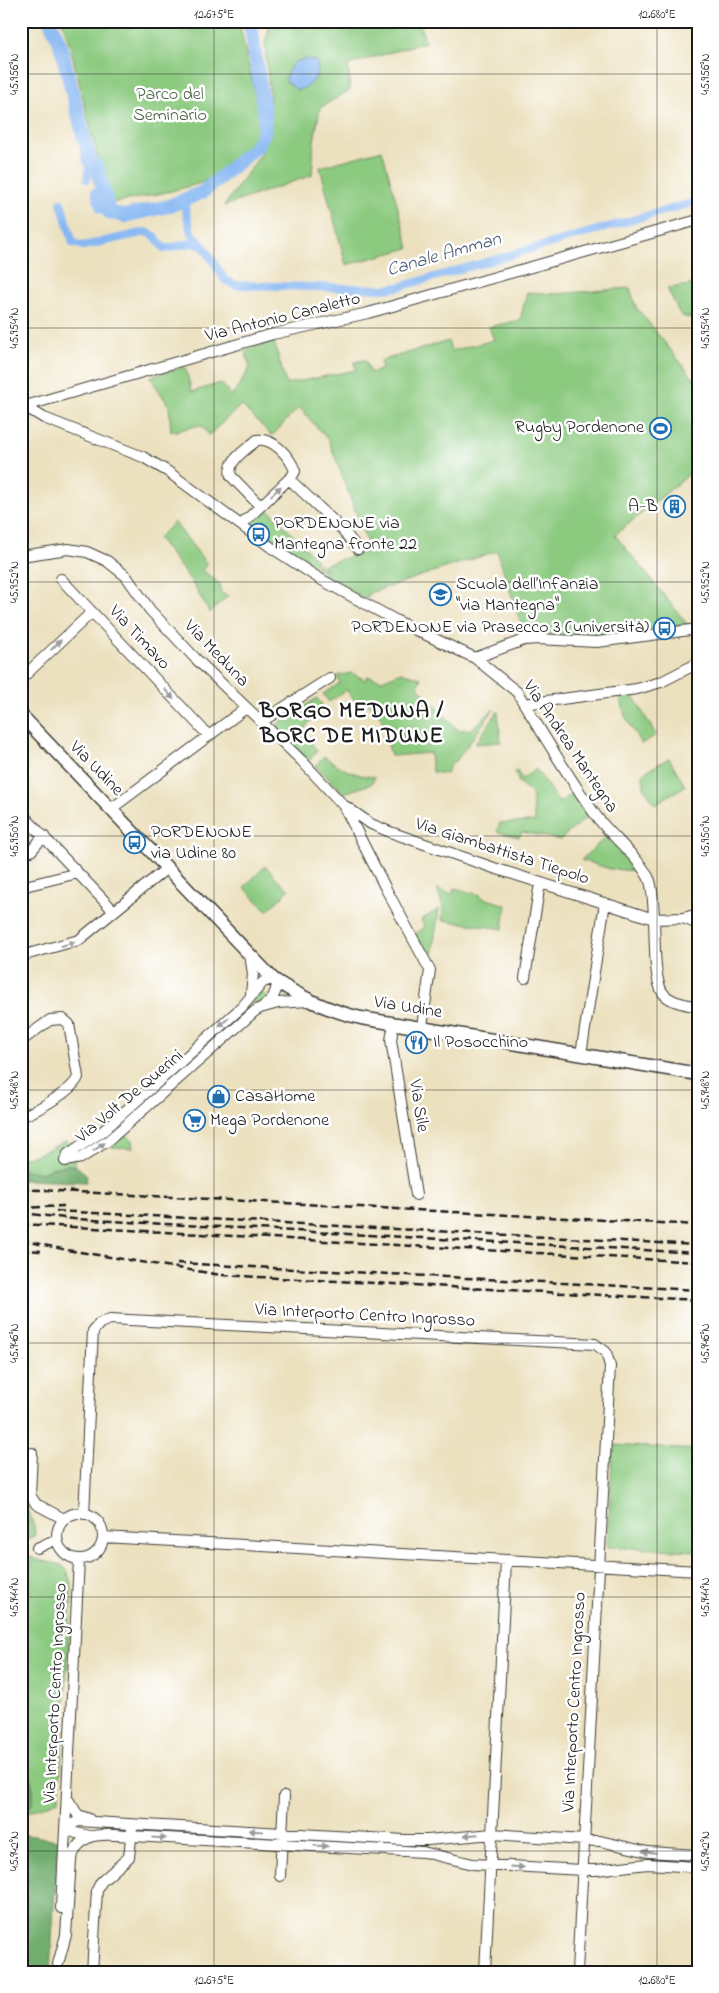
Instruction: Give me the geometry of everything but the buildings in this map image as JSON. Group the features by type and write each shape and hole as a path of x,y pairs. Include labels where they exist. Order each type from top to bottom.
{"main road":[{"name":"Via Udine","path":"22,718 275,980 308,1001 336,1012 394,1023 698,1074"}],"street":[{"name":"Via Antonio Canaletto","path":"22,406 273,334 351,318 698,220"},
{"name":"Via Andrea Mantegna","path":"22,406 44,418 143,457 167,471 320,579 397,621 475,658 517,692 567,773 597,817 649,879 653,894 658,979 662,993 671,1000 698,1007"},
{"path":"241,525 289,479 295,471 292,464 270,441 262,439 257,440 230,467 231,476 260,506"},
{"path":"289,479 340,528 358,550"},
{"name":"Via Meduna","path":"21,556 68,549 87,552 107,561 126,576 150,610 246,708 301,760 344,806 430,970 422,1027"},
{"path":"61,579 92,612"},
{"name":"Via Timavo","path":"21,679 92,612 209,736"},
{"path":"475,658 524,640 597,642 693,630 698,638"},
{"path":"524,704 637,689 661,682 698,663"},
{"path":"261,722 330,678"},
{"path":"111,809 246,708"},
{"name":"Via Giambattista Tiepolo","path":"344,806 371,824 390,832 654,919"},
{"path":"21,813 115,910"},
{"path":"21,854 31,851 44,836"},
{"path":"21,956 79,940 113,914 115,910 120,908 166,868"},
{"path":"21,887 78,873"},
{"path":"525,978 540,883"},
{"path":"581,1054 605,903"},
{"path":"654,919 683,918 698,914"},
{"path":"683,918 698,924"},
{"path":"248,1001 253,981 250,955"},
{"name":"Via Volt De Querini","path":"275,980 263,982 248,1001 133,1111 109,1140 81,1158 65,1161 68,1154 133,1111 255,1011 269,1003 274,996 275,980"},
{"name":"Via Volt De Querini","path":"261,1008 278,1003 308,1001"},
{"path":"21,1041 50,1020 63,1019 69,1024 78,1077 74,1084 48,1103 21,1117"},
{"name":"Via Sile","path":"394,1023 392,1040 416,1195"},
{"name":"Via Interporto Centro Ingrosso","path":"84,1514 93,1331 100,1324 110,1319 595,1344 606,1352 610,1366 577,1972"},
{"path":"32,1453 30,1496 36,1504 64,1519"},
{"path":"37,1548 57,1540 60,1525 64,1519 70,1515 84,1514 92,1517 97,1522 103,1537 698,1571"},
{"name":"Via Interporto Centro Ingrosso","path":"57,1540 64,1553 79,1560 93,1555 103,1537"},
{"name":"Via Interporto Centro Ingrosso","path":"58,1968 79,1560"},
{"path":"484,1972 506,1561"},
{"path":"280,1876 284,1796"},
{"path":"67,1798 78,1814 94,1822"},
{"name":"Via Interporto Centro Ingrosso","path":"65,1828 79,1821 428,1840 492,1834 584,1839 648,1852 698,1855"},
{"path":"92,1972 97,1890 101,1882 129,1857 132,1824"},
{"path":"65,1828 90,1836 132,1836 424,1852 474,1864 490,1865 582,1870 647,1864 698,1867"},
{"name":"Via Interporto Centro Ingrosso","path":"58,1968 66,1935 74,1848 90,1836"}],"green space":[{"name":"Parco del Seminario","path":"62,21 239,21 259,114 258,137 237,160 210,179 184,188 111,203 108,200"},
{"path":"271,21 419,21 425,42 348,65 350,90 320,108 314,141 312,175 224,206 261,154 270,99 265,43"},
{"path":"382,150 409,248 346,265 320,167"},
{"path":"698,284 698,316 690,318 681,316 667,288"},
{"path":"630,288 636,307 698,384 698,467 615,535 688,625 587,637 524,633 497,551 369,593 367,598 355,593 337,584 322,573 324,571 314,567 318,563 327,570 323,565 370,550 329,441 299,407 272,436 241,405 209,435 201,425 171,432 169,406 150,377 185,367 192,392 221,383 232,396 250,368 245,350 274,342 286,384 356,370 354,362 365,360 371,373 382,369 380,361 448,341 451,351 494,340 489,327 520,320 527,292 557,294"},
{"path":"267,508 317,560 311,566 255,528 254,520"},
{"path":"174,522 207,564 202,570 220,584 221,593 228,596 210,613 191,581 158,538"},
{"path":"401,672 421,678 418,687 458,730 471,729 494,709 456,761 452,762 446,774 432,772 430,753 391,756 381,717 366,699 359,699 356,702 346,690 329,702 323,694 340,683 337,676 351,673 366,680 367,676 382,680"},
{"path":"632,694 656,735 641,744 625,716 620,696"},
{"path":"317,698 322,705 303,731 317,751 309,761 275,726"},
{"path":"498,711 501,742 475,744"},
{"path":"324,756 348,771 375,777 371,784 344,793 315,766"},
{"path":"669,758 685,786 655,804 644,787 643,773"},
{"path":"536,769 559,803 575,791 591,813 560,840 522,832 519,837 497,832 500,823 535,822 531,792 518,782 514,772 517,771 522,779"},
{"path":"607,836 638,871 610,869 581,860"},
{"path":"265,866 289,890 267,911 244,887"},
{"path":"454,888 481,895 481,897 506,905 503,929 442,920 443,907 437,889 452,894"},
{"path":"439,909 432,955 429,958 415,934 425,927 421,920"},
{"path":"260,991 269,999 246,1012 137,1107 247,1009"},
{"path":"123,1135 132,1140 133,1148 111,1147"},
{"path":"66,1141 76,1166 68,1165 52,1168 42,1173 21,1170 21,1157 33,1156"},
{"path":"68,1165 76,1166 87,1175 86,1182 21,1180 21,1170 42,1173 52,1168"},
{"path":"21,1360 28,1360 23,1502 34,1525 35,1535 21,1543"},
{"path":"613,1445 698,1450 698,1551 607,1547"},
{"path":"21,1553 38,1560 62,1565 68,1572 72,1587 59,1800 21,1815"},
{"path":"21,1750 30,1775 34,1796 29,1808 21,1812"},
{"path":"21,1834 58,1840 50,1972 21,1972"}],"water":[{"path":"308,59 317,62 316,77 310,84 297,90 285,80 292,65 298,61"}],"waterway":[{"path":"50,21 60,44 90,161 97,167 109,212 124,216 169,206 203,192 257,146 264,132 265,117 250,21"},
{"path":"87,179 90,161"},
{"path":"95,192 100,209 109,212"},
{"name":"Canale Amman","path":"183,200 191,232 204,247 225,280 236,285 384,289 399,287 698,201"},
{"path":"61,203 73,243 83,246 146,232 155,236 164,249 192,243 202,246"}],"railway":[{"path":"21,1189 698,1225"},
{"path":"21,1208 64,1206"},
{"path":"56,1211 698,1245"},
{"path":"21,1213 74,1219 698,1253"},
{"path":"21,1224 698,1262"},
{"path":"21,1240 67,1250 221,1275 698,1300"},
{"path":"21,1250 43,1251"},
{"path":"177,1263 698,1290"}],"place":[{"name":"Rugby Pordenone","path":"660,428"},
{"name":"A-B","path":"674,507"},
{"name":"PORDENONE via Mantegna fronte 22","path":"258,534"},
{"name":"Scuola dell’Infanzia \"via Mantegna\"","path":"440,595"},
{"name":"PORDENONE via Prasecco 3 (università)","path":"665,628"},
{"name":"PORDENONE via Udine 80","path":"135,843"},
{"name":"Il Posocchino","path":"417,1043"},
{"name":"CasaHome","path":"219,1097"},
{"name":"Mega Pordenone","path":"194,1121"}],"district":[{"name":"BORGO MEDUNA / BORC DE MIDUNE","path":"352,724"}]}
